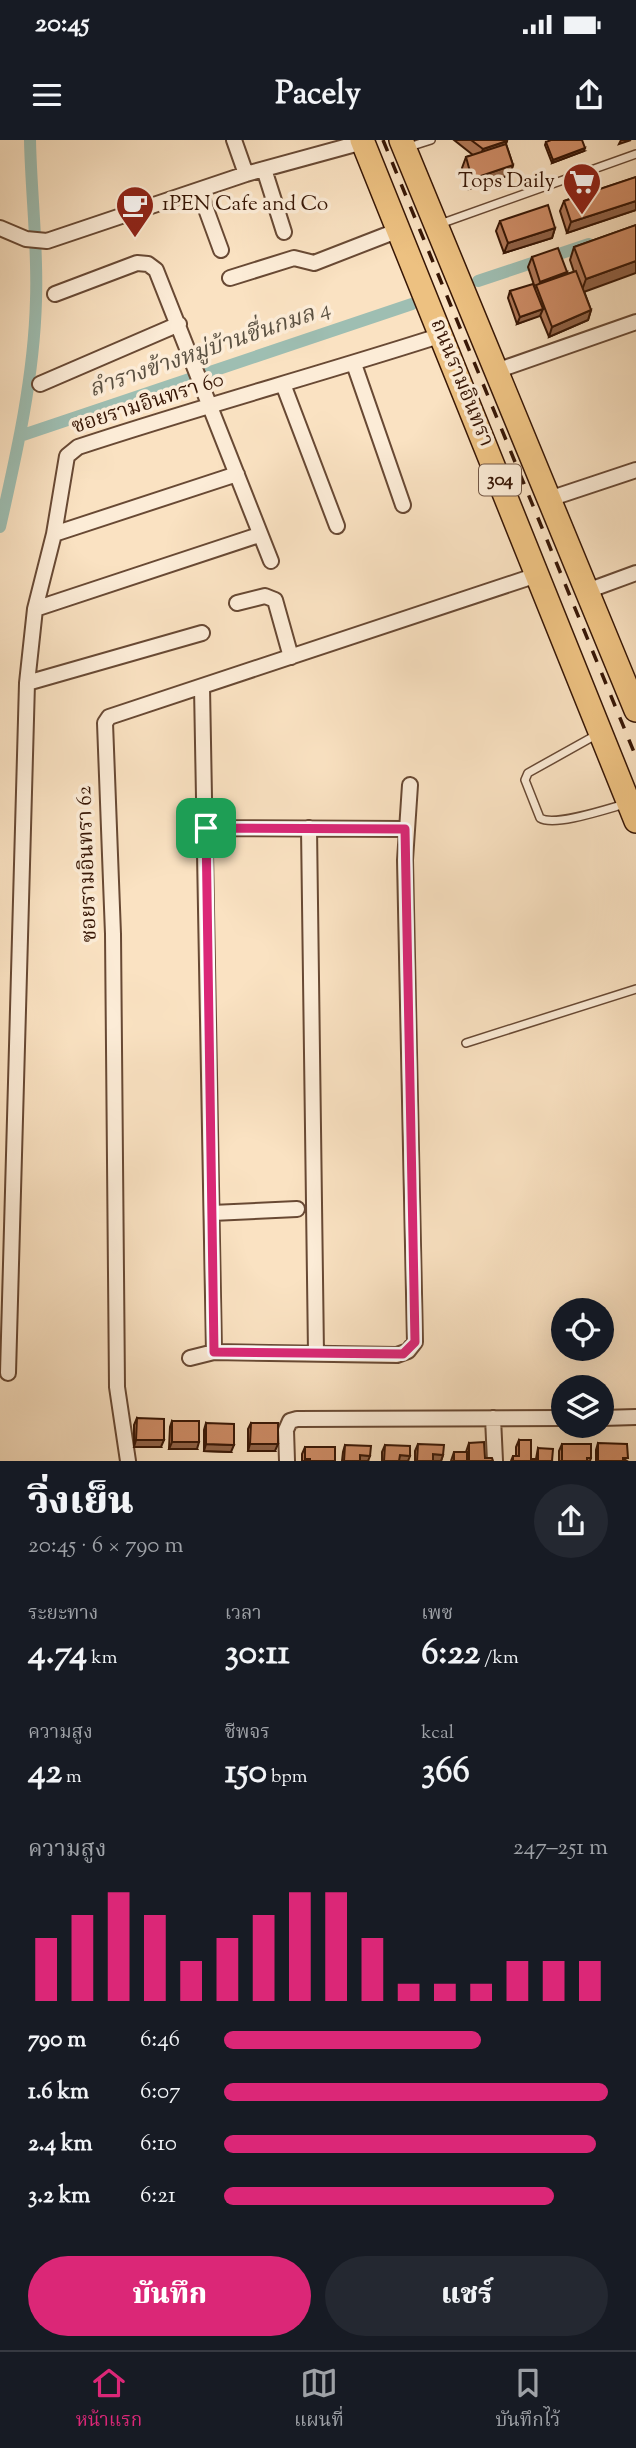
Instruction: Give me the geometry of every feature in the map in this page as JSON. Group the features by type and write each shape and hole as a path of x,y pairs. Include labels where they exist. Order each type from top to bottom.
{"main road":[{"name":"ถนนรามอินทรา","path":"363,141 632,812"},
{"name":"ถนนรามอินทรา","path":"403,144 587,591 629,673 635,707"}],"street":[{"path":"234,140 246,174"},
{"path":"1,230 26,239 47,241 246,174 363,141"},
{"path":"264,169 284,232"},
{"path":"199,190 221,250"},
{"path":"230,278 293,258 314,263 399,230"},
{"path":"55,294 143,263 156,270 271,561"},
{"path":"496,370 636,322"},
{"path":"40,384 179,324"},
{"name":"ซอยรามอินทรา 60","path":"8,1373 4,1320 27,683 35,609 54,534 69,452 210,404 354,364 442,335"},
{"path":"354,364 403,505"},
{"path":"283,384 337,526"},
{"path":"549,499 636,470"},
{"path":"54,534 237,474"},
{"path":"35,609 259,535"},
{"path":"587,591 636,573"},
{"name":"ซอยรามอินทรา 62","path":"128,1461 117,1387 113,934 104,730 109,717 537,575"},
{"path":"237,603 265,596 275,600 291,657"},
{"path":"27,683 202,633"},
{"path":"202,687 214,1352"},
{"path":"190,1358 214,1352 397,1355 408,1351 415,1342 405,829 410,785"},
{"path":"206,828 405,829"},
{"path":"309,828 316,1353"},
{"path":"212,1213 297,1209"},
{"path":"614,1418 636,1417"},
{"path":"493,1418 495,1461"},
{"path":"287,1461 286,1430 292,1420 551,1418"}],"lane":[{"path":"403,144 431,140"},
{"path":"437,226 636,154"},
{"path":"600,733 528,773 525,780 540,818 547,822 632,812"},
{"path":"466,1043 636,989"}],"building":[{"path":"471,140 507,140 507,141 483,149"},
{"path":"582,140 585,148 553,160 546,142"},
{"path":"506,144 513,165 472,179 466,157"},
{"path":"636,177 636,201 571,222 564,201"},
{"path":"548,205 555,228 508,243 500,221"},
{"path":"636,225 636,261 586,279 574,247"},
{"path":"558,248 567,272 540,282 532,257"},
{"path":"576,271 591,310 552,327 536,285"},
{"path":"533,284 543,309 520,317 510,291"},
{"path":"137,1418 164,1419 164,1440 136,1440"},
{"path":"172,1421 199,1421 199,1442 172,1442"},
{"path":"206,1423 234,1424 234,1445 206,1444"},
{"path":"251,1423 278,1423 278,1444 250,1444"},
{"path":"519,1440 531,1440 531,1459 538,1459 538,1448 553,1449 552,1461 513,1461 513,1456 519,1456"},
{"path":"484,1442 485,1458 492,1458 493,1461 469,1461 469,1443"},
{"path":"598,1443 627,1444 628,1458 623,1458 623,1461 598,1461"},
{"path":"418,1444 444,1445 443,1455 433,1454 433,1461 417,1461"},
{"path":"562,1444 591,1444 591,1458 587,1458 587,1461 562,1461"},
{"path":"345,1445 371,1446 370,1456 360,1455 360,1461 344,1461"},
{"path":"385,1445 410,1446 410,1456 400,1455 399,1461 384,1461"},
{"path":"305,1447 335,1447 335,1461 305,1459"},
{"path":"454,1452 467,1452 467,1461 454,1461"}],"waterway":[{"path":"0,527 24,414 35,329 36,260 30,140"},
{"name":"ลำรางข้างหมู่บ้านชื่นกมล 4","path":"478,281 589,244"},
{"name":"ลำรางข้างหมู่บ้านชื่นกมล 4","path":"20,436 412,304"}],"railway":[{"path":"383,140 636,757"}],"place":[{"name":"Tops Daily","path":"582,216"},
{"name":"1PEN Cafe and Co","path":"135,239"}],"route":[{"path":"206,828 405,829 415,1342 412,1348 403,1354 214,1352 206,828"}]}
